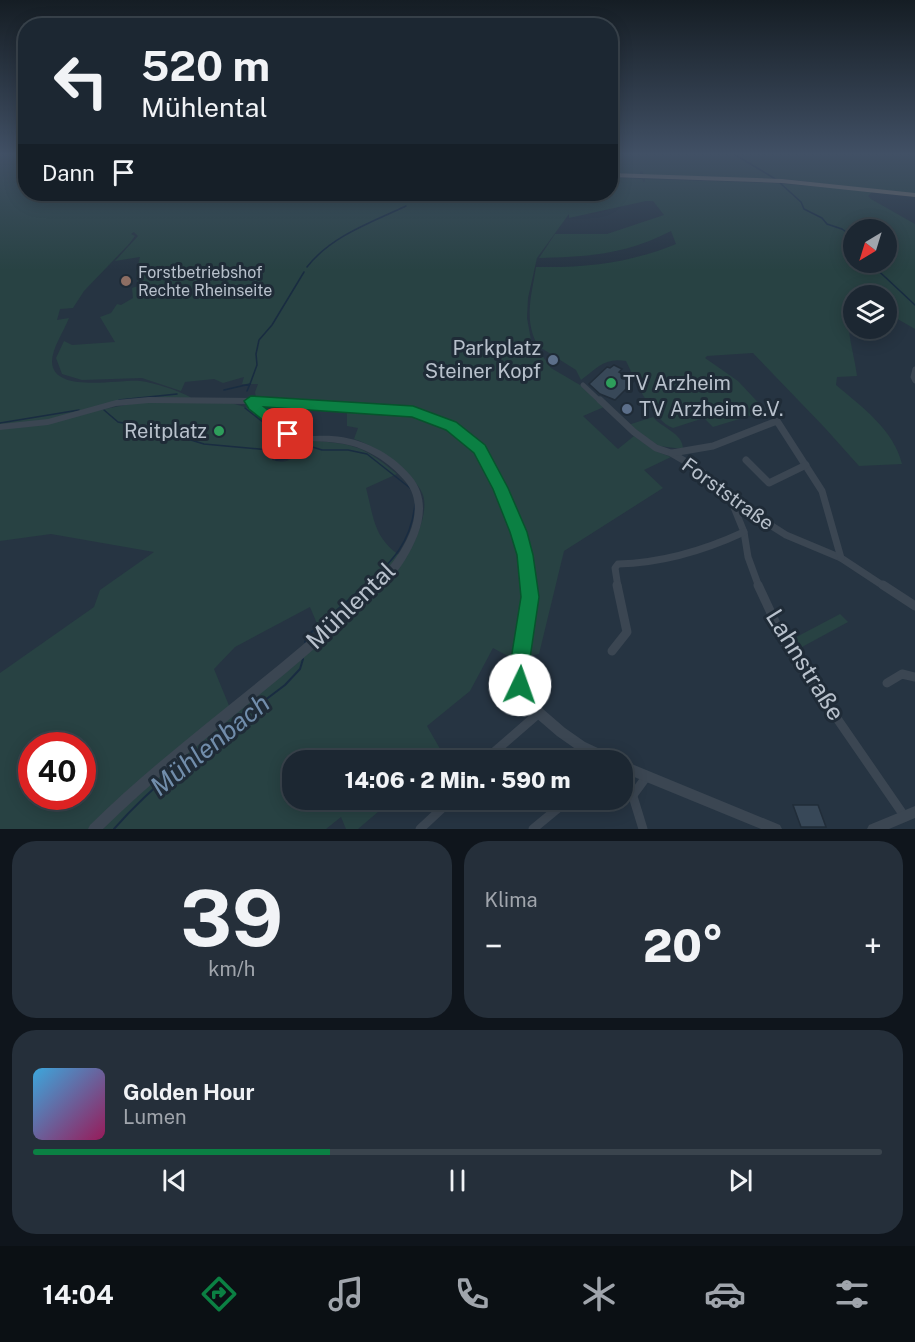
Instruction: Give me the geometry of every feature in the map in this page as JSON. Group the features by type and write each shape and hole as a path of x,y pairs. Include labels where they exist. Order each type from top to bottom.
{"highway":[{"path":"889,193 915,196"}],"street":[{"path":"915,369 913,377 915,381"},
{"name":"Forststraße","path":"583,385 634,432 656,448 671,453 702,472 731,500 786,535 841,558 915,606"},
{"path":"0,427 48,422 131,401 251,401 413,412 451,426 480,449 497,480 519,532 525,555 530,597 519,672 520,685 539,714 588,750"},
{"name":"Mühlental","path":"94,829 145,782 260,691 365,598 397,564 413,532 419,506 417,492 408,479 386,460 371,449 350,441 290,435 251,401"},
{"path":"671,453 693,452 714,446 777,421 822,491 836,530 836,541 841,558"},
{"path":"747,460 769,483 806,465"},
{"name":"Lahnstraße","path":"731,500 730,504 744,532 748,557 760,590 785,643 910,815"},
{"path":"612,651 627,632 615,576 615,568 618,564 645,564 684,556 709,549 744,532"},
{"path":"887,683 902,674 915,677"},
{"path":"497,750 539,714"},
{"path":"633,770 776,829"},
{"path":"644,829 633,795 648,775"},
{"path":"420,829 441,810"},
{"path":"533,829 556,810"},
{"path":"873,829 892,826 910,815"}],"green space":[{"path":"0,193 18,193 18,201 618,201 618,193 871,193 868,196 871,199 915,224 915,329 897,319 897,285 843,285 843,339 850,339 857,376 837,377 836,385 866,410 884,430 892,440 902,464 859,466 753,353 705,358 738,381 766,411 713,427 704,418 673,428 658,417 652,409 626,361 607,362 581,380 576,370 538,346 533,336 530,317 536,267 607,263 642,256 676,244 671,231 639,245 607,253 539,258 555,234 607,234 664,215 653,201 569,218 569,214 537,258 528,298 527,318 531,340 551,368 580,385 604,407 583,416 618,449 634,436 656,451 671,457 644,470 663,488 564,551 539,654 524,657 534,603 534,577 525,539 494,462 486,449 468,432 443,419 413,411 345,402 256,398 255,392 258,384 242,384 244,377 223,383 214,379 185,382 181,391 142,378 82,380 62,374 56,358 64,341 72,345 115,342 100,317 111,313 117,304 121,305 133,298 132,288 138,286 136,272 140,257 115,261 138,236 134,232 131,234 135,236 129,244 84,291 73,308 60,309 57,320 69,318 56,345 52,362 55,372 75,382 140,381 175,390 193,399 146,397 48,420 0,425"},
{"path":"136,403 231,403 252,409 285,437 272,460 284,462 293,458 305,440 345,444 374,456 397,474 366,488 379,533 390,548 399,555 383,576 321,633 310,607 235,647 214,669 230,708 90,829 0,829 0,673 94,607 100,590 154,552 51,534 0,541 0,429"},
{"path":"347,408 400,412 426,418 460,436 482,460 505,505 523,569 524,602 515,660 493,648 470,691 427,726 441,750 282,750 282,810 380,810 358,829 346,829 341,817 326,829 103,829 119,811 396,572 407,556 424,514 421,490 385,456 354,439 358,428 347,426"},
{"path":"653,417 680,439 683,449 659,446 628,425"},
{"path":"840,614 848,622 791,653 785,643"}],"building":[{"name":"TV Arzheim","path":"614,365 622,369 619,372 634,381 615,400 600,394 589,384 607,367"},
{"path":"793,805 818,805 826,827 801,827"}],"waterway":[{"path":"791,193 801,202 804,209 822,218 827,224 843,230"},
{"path":"307,267 340,238 406,206"},
{"path":"250,384 257,365 256,354 259,340 272,325 304,272"},
{"path":"881,273 915,305"},
{"name":"Mühlenbach","path":"224,390 250,384"},
{"name":"Mühlenbach","path":"247,391 250,384"},
{"name":"Mühlenbach","path":"119,400 177,394"},
{"name":"Mühlenbach","path":"245,408 268,426"},
{"name":"Mühlenbach","path":"0,423 79,410"},
{"name":"Mühlenbach","path":"104,410 118,422 158,430 204,444 269,450 269,456 273,459"},
{"name":"Mühlenbach","path":"273,431 286,439"},
{"name":"Mühlenbach","path":"290,440 322,450 348,450 367,454 410,488"},
{"name":"Mühlenbach","path":"276,460 287,459 311,448"},
{"name":"Mühlenbach","path":"364,587 398,551 409,530 415,504"},
{"name":"Mühlenbach","path":"305,642 308,635 366,585"},
{"name":"Mühlenbach","path":"114,829 174,771 285,685 300,669 303,659"}],"place":[{"name":"Forstbetriebshof Rechte Rheinseite","path":"126,281"},
{"name":"Parkplatz Steiner Kopf","path":"553,360"},
{"name":"TV Arzheim","path":"611,383"},
{"name":"TV Arzheim e.V.","path":"627,409"},
{"name":"Reitplatz","path":"219,431"}],"route":[{"path":"288,434 251,401 413,412 451,426 480,449 494,473 519,532 525,555 530,597 519,672 520,685"}]}
